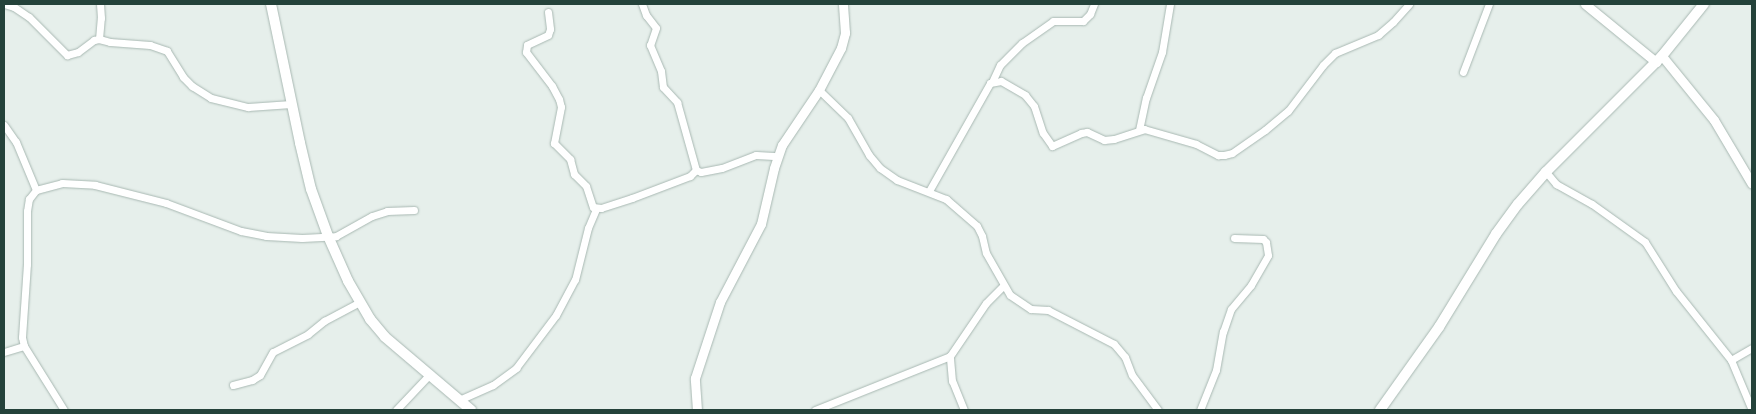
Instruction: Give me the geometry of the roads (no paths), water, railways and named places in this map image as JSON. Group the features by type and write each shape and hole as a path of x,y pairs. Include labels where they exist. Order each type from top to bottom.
{"main road":[{"path":"271,4 291,104 311,189 328,236 359,302 385,337 428,376 471,410"},
{"path":"1380,410 1439,327 1496,234 1546,172 1659,59 1704,4"}],"street":[{"path":"4,4 14,7 30,17 67,55 78,52 94,40 99,39 161,47 171,55 183,77 192,86 211,98 248,107 291,104"},
{"path":"99,39 100,4"},
{"path":"642,4 646,15 656,28 650,45 661,71 662,87 677,102 696,170"},
{"path":"697,410 695,378 720,302 762,224 778,156 791,130 819,90 841,48 845,33 843,4"},
{"path":"929,191 1000,65 1022,42 1053,21 1083,21 1090,14 1094,4"},
{"path":"1139,130 1146,98 1162,52 1170,4"},
{"path":"992,82 1001,81 1025,95 1034,106 1043,132 1052,146 1087,132 1104,140 1114,139 1139,130 1150,130 1196,144 1218,155 1232,153 1288,111 1323,65 1336,53 1378,35 1409,4"},
{"path":"1464,72 1489,4"},
{"path":"1585,4 1659,59 1714,120 1752,184"},
{"path":"548,12 550,29 548,35 528,45 526,52 552,86 561,104 554,142 570,159 574,174 586,186 590,203 596,208"},
{"path":"819,90 848,118 869,155 880,168 897,180 946,199 977,226 986,253 1010,295 1030,309 1048,310 1114,344 1125,357 1132,374 1158,410"},
{"path":"4,125 16,142 36,190"},
{"path":"696,170 701,172 722,168 756,155 778,156"},
{"path":"459,400 493,385 516,368 556,315 575,280 588,228 596,208 690,176 696,170"},
{"path":"1546,172 1556,184 1592,204 1645,242 1676,291 1731,360 1752,410"},
{"path":"64,410 24,346 21,329 27,264 27,210 30,199 36,190 50,184 62,183 95,186 166,203 241,231 275,237 328,236 345,233 372,216 387,211 414,210"},
{"path":"1200,410 1216,370 1223,332 1231,309 1251,285 1268,256 1266,242 1263,239 1234,238"},
{"path":"815,410 950,356 986,304 1004,285"},
{"path":"233,385 252,380 260,375 273,352 308,334 324,321 359,302"},
{"path":"4,352 24,346"},
{"path":"1731,360 1752,348"},
{"path":"950,356 952,381 964,410"},
{"path":"396,410 428,376"}]}
